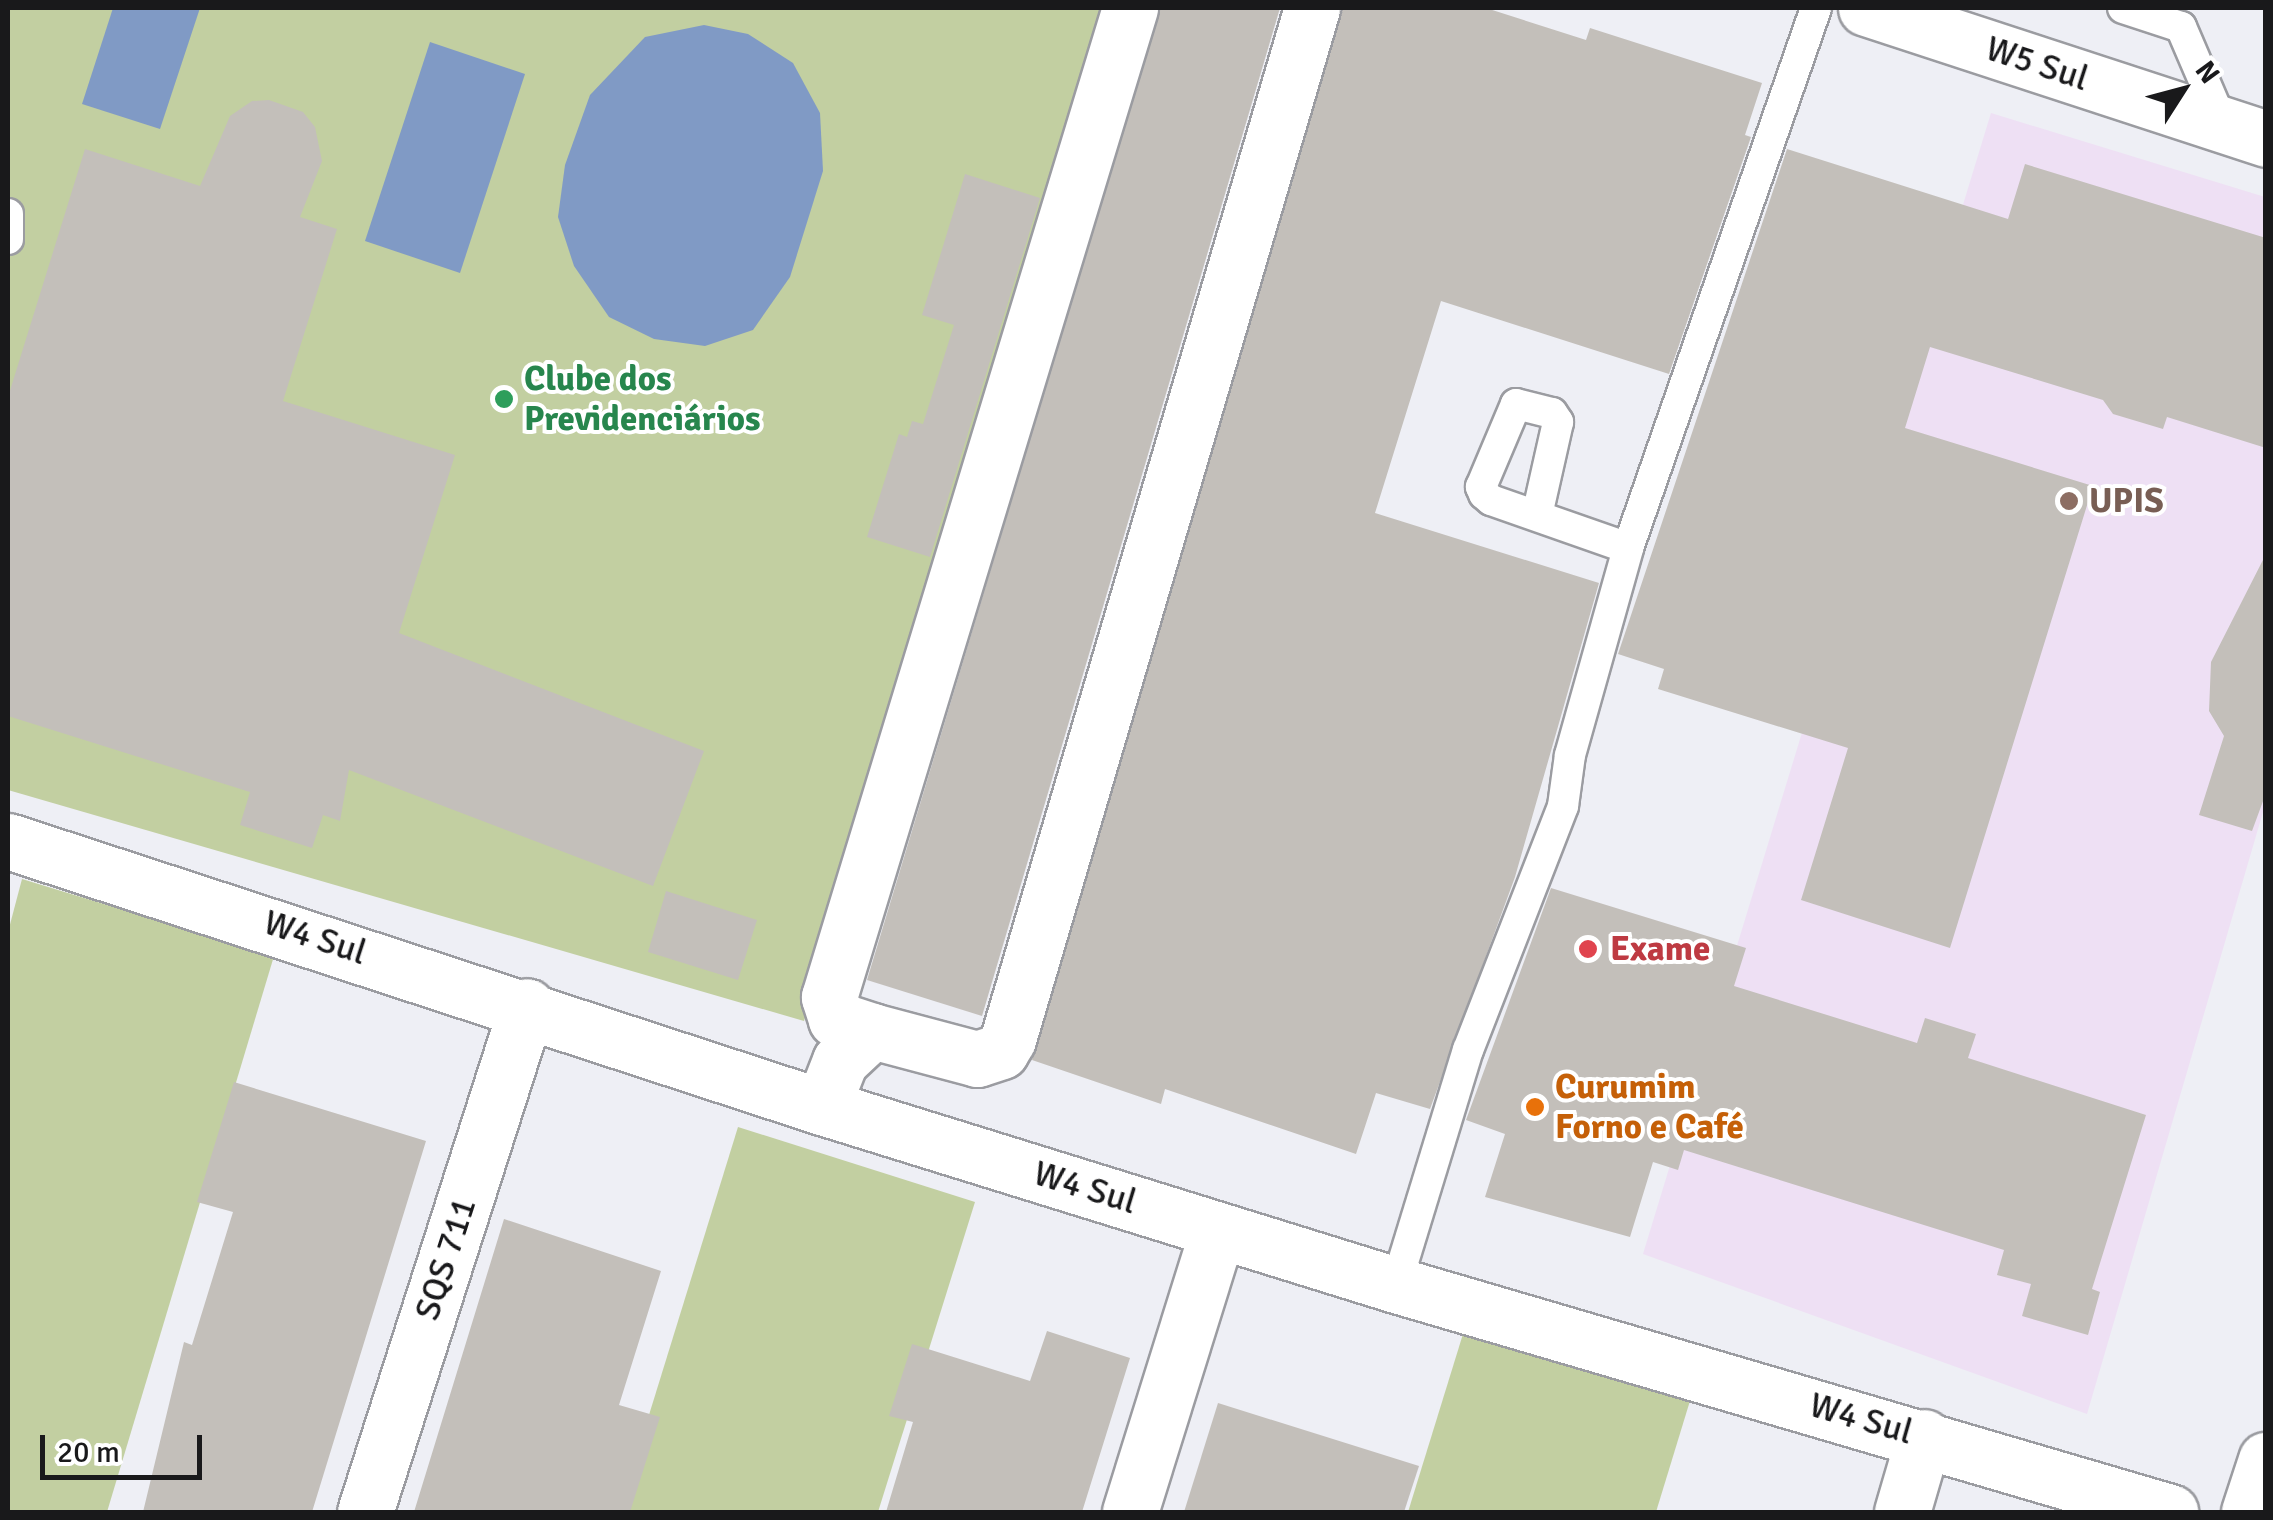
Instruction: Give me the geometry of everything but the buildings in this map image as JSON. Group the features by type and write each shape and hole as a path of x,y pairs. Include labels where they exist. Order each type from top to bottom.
{"street":[{"path":"1130,8 829,997 836,1019 977,1060 1000,1051 1008,1039 1312,8"},
{"name":"W5 Sul","path":"1866,8 2244,132"},
{"name":"W4 Sul","path":"8,840 527,1006 822,1107 1396,1285 1924,1436 2170,1512"},
{"name":"SQS 711","path":"365,1512 527,1006"},
{"path":"822,1107 840,1061 872,1031"},
{"path":"1130,1512 1218,1230"},
{"path":"1902,1512 1924,1436"},
{"path":"2249,1512 2266,1460"}],"lane":[{"path":"1396,1285 1468,1050 1563,806 1570,755 1628,548 1816,8"},
{"path":"2123,8 2182,26 2244,132"},
{"path":"8,214 8,239"},
{"path":"1537,515 1628,548"}],"shaded area":[{"name":"UPIS","path":"1991,113 2265,197 2265,805 2087,1414 1643,1254"}],"green space":[{"name":"Clube dos Previdenciários","path":"8,8 1125,8 804,1021 8,790"},
{"path":"22,879 274,956 107,1512 8,1512 8,932"},
{"path":"738,1127 975,1202 878,1512 619,1512"},
{"path":"1467,1321 1693,1391 1656,1512 1408,1512"}],"water":[{"path":"113,8 200,8 160,129 82,104"},
{"path":"704,25 748,34 793,63 820,113 823,171 790,277 753,330 705,346 654,339 609,317 574,266 558,217 565,165 590,95 645,37"},
{"path":"430,42 525,74 460,273 365,241"}],"place":[{"name":"Clube dos Previdenciários","path":"504,399"},
{"name":"UPIS","path":"2069,501"},
{"name":"Exame","path":"1588,949"},
{"name":"Curumim Forno e Café","path":"1535,1107"}]}
